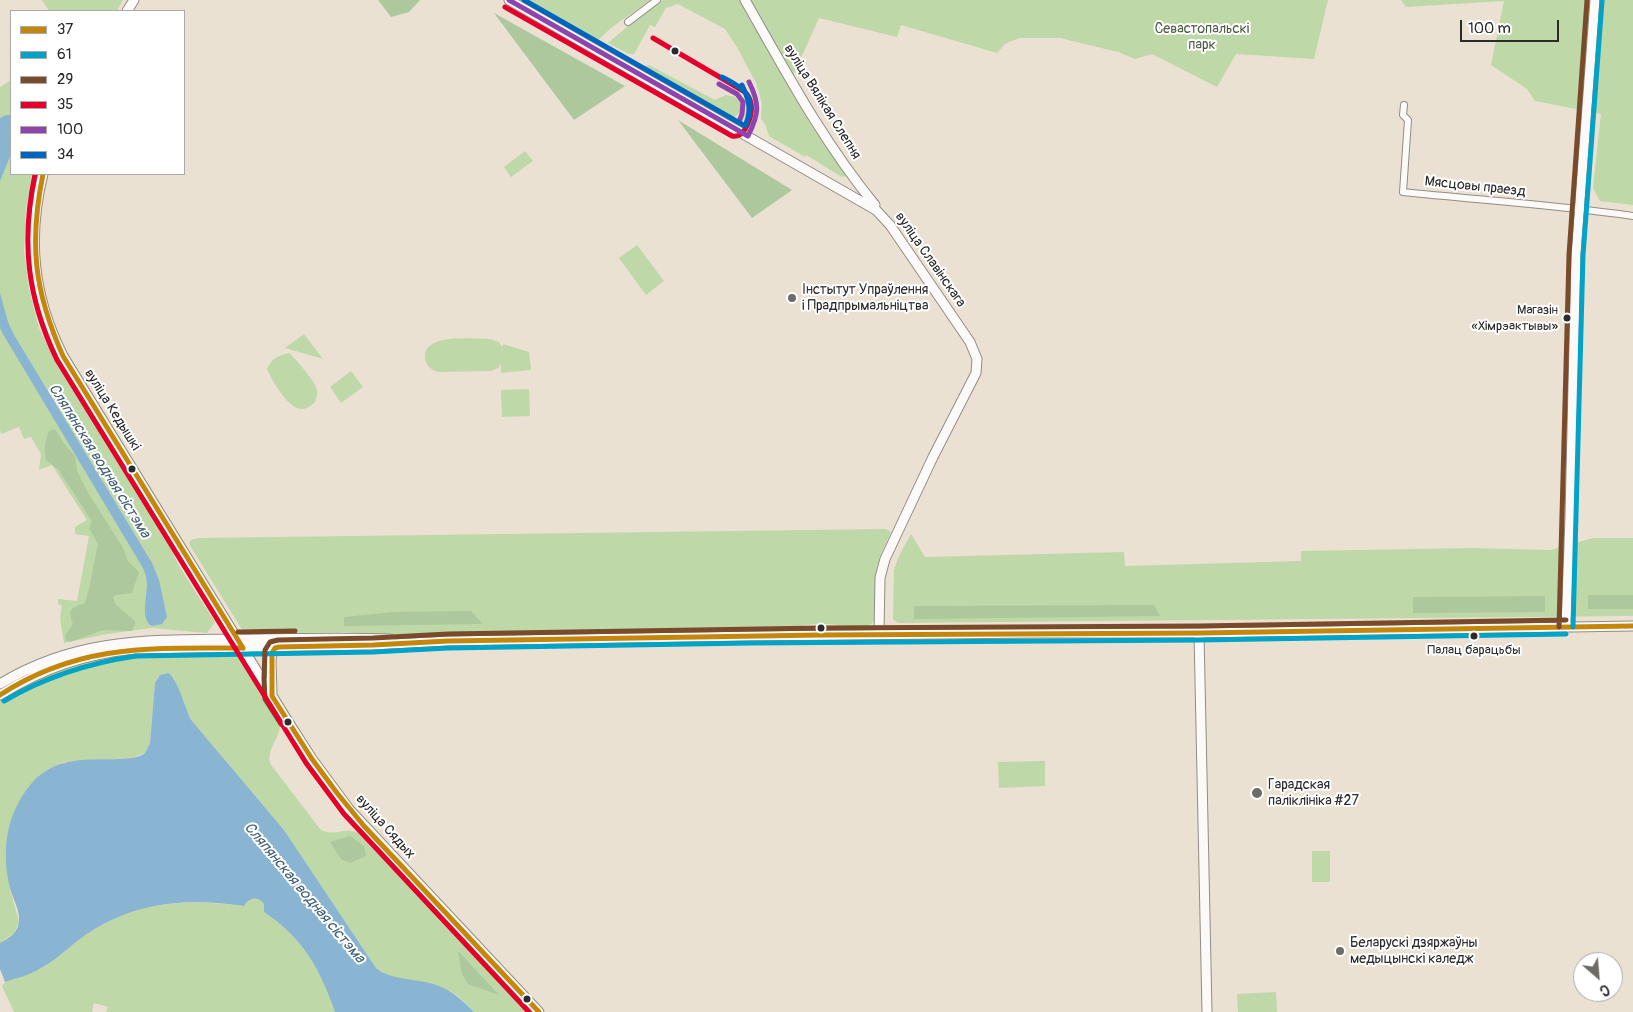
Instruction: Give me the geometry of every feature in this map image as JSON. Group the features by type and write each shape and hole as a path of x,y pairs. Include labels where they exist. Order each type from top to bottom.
{"main road":[{"name":"вуліца Славінскага","path":"509,0 872,207 882,215 970,342 977,356 978,366 974,379 933,457 885,559 880,578 879,634"},
{"name":"вуліца Вялікая Слепня","path":"745,0 812,118 854,179 882,215"},
{"path":"1566,627 1576,255 1595,0"},
{"name":"вуліца Кедышкі","path":"43,175 35,216 34,253 41,299 52,333 63,356 238,639"},
{"path":"846,192 854,179"},
{"path":"0,695 37,674 62,663 135,649 374,645 448,641 879,634 1199,633 1633,626"},
{"path":"1199,633 1206,1012"},
{"path":"0,684 36,665 60,656 101,646 136,641 332,637 448,641"},
{"name":"вуліца Сядых","path":"238,639 312,759 349,809 539,1012"},
{"path":"272,696 272,656 275,648 279,646"}],"street":[{"path":"628,22 657,0"},
{"name":"Мясцовы праезд","path":"1404,105 1404,115 1408,120 1403,192 1633,216"}],"green space":[{"path":"42,0 123,0 118,10 48,10"},
{"path":"378,0 420,0 409,12 391,17"},
{"path":"519,0 650,0 611,28 595,43"},
{"path":"663,0 740,0 804,114 847,176 842,177 806,155 805,157 769,136 761,119 762,103 756,83 725,29 678,4 666,8 655,27 650,25 634,54 629,54 608,43"},
{"name":"Севастопальскі парк","path":"749,0 1328,0 1314,59 1236,54 1217,87 1152,54 1135,59 1118,52 1060,38 1019,38 1005,44 997,53 901,25 897,37 819,18 792,78"},
{"path":"1401,0 1633,0 1633,205 1600,201 1593,188 1601,114 1535,101 1527,89 1491,65 1504,1 1406,7"},
{"path":"494,13 625,86 574,120"},
{"path":"649,65 715,100 726,95 735,97 740,103 739,112 736,116 727,118 646,72 644,67"},
{"path":"10,81 10,175 32,175 26,210 24,251 29,289 39,328 58,367 165,536 179,566 215,622 207,633 152,628 107,634 64,643 60,618 62,606 58,604 58,599 77,601 89,536 75,534 75,527 87,520 52,465 39,470 41,454 31,437 24,439 19,427 1,434 0,430 0,87"},
{"path":"678,120 792,190 752,218"},
{"path":"525,151 533,161 511,177 504,167"},
{"path":"637,245 664,281 646,295 619,258"},
{"path":"304,334 323,359 285,348"},
{"path":"462,338 490,339 499,342 502,347 503,344 529,352 531,370 501,373 501,364 498,368 491,371 438,372 430,368 426,362 427,349 441,341"},
{"path":"289,353 316,386 315,402 304,409 297,408 288,402 275,385 267,369 275,358"},
{"path":"351,371 363,387 341,403 330,387"},
{"path":"529,389 530,416 502,417 501,390"},
{"path":"56,430 75,456 77,471 87,491 123,548 128,561 139,572 132,593 113,597 115,604 135,621 132,631 103,630 70,642 66,640 65,636 73,624 70,612 76,606 85,603 98,544 89,528 92,521 58,469 46,460 46,442 49,431"},
{"path":"886,529 891,532 876,570 874,620 865,627 820,624 791,628 369,635 346,632 248,634 241,628 189,544 191,540 198,538"},
{"path":"911,534 925,557 1124,552 1125,566 1301,561 1301,551 1472,548 1551,550 1593,538 1633,538 1633,616 898,623 893,619 894,570"},
{"path":"1588,595 1633,595 1633,609 1588,609"},
{"path":"1545,596 1545,612 1413,613 1413,597"},
{"path":"1154,605 1160,616 914,619 914,606"},
{"path":"471,611 483,624 344,626 344,617 393,612"},
{"path":"129,654 231,654 240,657 280,725 278,735 271,749 271,765 320,829 329,832 353,831 358,833 392,869 403,877 530,1012 474,1012 451,992 429,984 401,979 376,968 284,830 192,721 174,678 166,673 158,677 155,683 150,743 145,753 132,758 64,762 49,769 31,785 10,889 19,922 14,933 0,943 0,698 24,684 79,662"},
{"path":"1045,761 1045,786 999,788 998,762"},
{"path":"350,836 364,846 366,856 350,863 341,859 330,842"},
{"path":"1312,851 1330,851 1330,882 1312,882"},
{"path":"256,898 264,904 264,912 278,922 300,944 316,968 335,1012 106,1012 108,1007 94,1003 92,1012 14,1012 2,986 5,982 41,968 93,930 111,920 130,913 166,904 204,903 244,906 249,900"},
{"path":"458,951 499,995 468,984 462,974"},
{"path":"1276,992 1277,1012 1238,1012 1237,994"}],"water":[{"path":"10,115 10,156 0,181 0,118"},
{"path":"0,293 8,322 14,335 152,563 159,580 167,617 162,624 152,626 148,623 145,613 147,582 143,568 0,328"},
{"name":"Сляпянская водная сістэма","path":"168,673 172,676 178,687 192,721 284,830 376,968 389,975 442,987 457,996 474,1012 335,1012 316,968 300,944 278,922 264,912 264,904 259,899 251,899 244,906 185,902 166,904 129,913 93,930 48,964 5,982 0,969 0,943 15,932 19,921 7,874 6,860 8,833 16,808 31,784 50,768 71,761 132,758 145,753 150,743 155,683 160,675"}],"transit line":[{"name":"100","path":"509,0 748,136 757,109 749,82"},
{"name":"34","path":"524,0 745,126 749,105 742,85"},
{"name":"29","path":"1559,627 1569,255 1587,0"},
{"name":"61","path":"1573,627 1583,255 1602,1"},
{"name":"35","path":"505,7 732,136 741,134 748,125 751,113 751,103 745,92 653,38"},
{"name":"34","path":"722,77 743,90 747,95 750,107 746,125"},
{"name":"100","path":"719,84 737,94 743,102 739,122"},
{"name":"35","path":"35,175 28,223 30,269 39,314 57,360 306,763 344,814 529,1012"},
{"name":"37","path":"43,175 36,222 37,266 46,310 63,356 243,648"},
{"name":"29","path":"281,724 265,699 264,678 265,650 270,642 278,640 448,634 821,628 1199,626 1566,620"},
{"name":"37","path":"279,647 448,641 821,635 1199,633 1633,626"},
{"name":"29","path":"238,632 295,631"},
{"name":"61","path":"4,701 19,692 67,672 136,656 751,643 1199,640 1566,634"},
{"name":"37","path":"279,647 275,648 272,653 272,696 312,759 364,826 539,1012"},
{"name":"37","path":"0,695 29,678 88,657 147,649 243,648"}],"place":[{"name":"Інстытут Упраўлення і Прадпрымальніцтва","path":"792,298"},
{"name":"Магазін «Хімрэактывы»","path":"1567,318"},
{"name":"Палац барацьбы","path":"1474,636"},
{"name":"Гарадская паліклініка #27","path":"1257,793"},
{"name":"Беларускі дзяржаўны медыцынскі каледж","path":"1340,951"}]}
